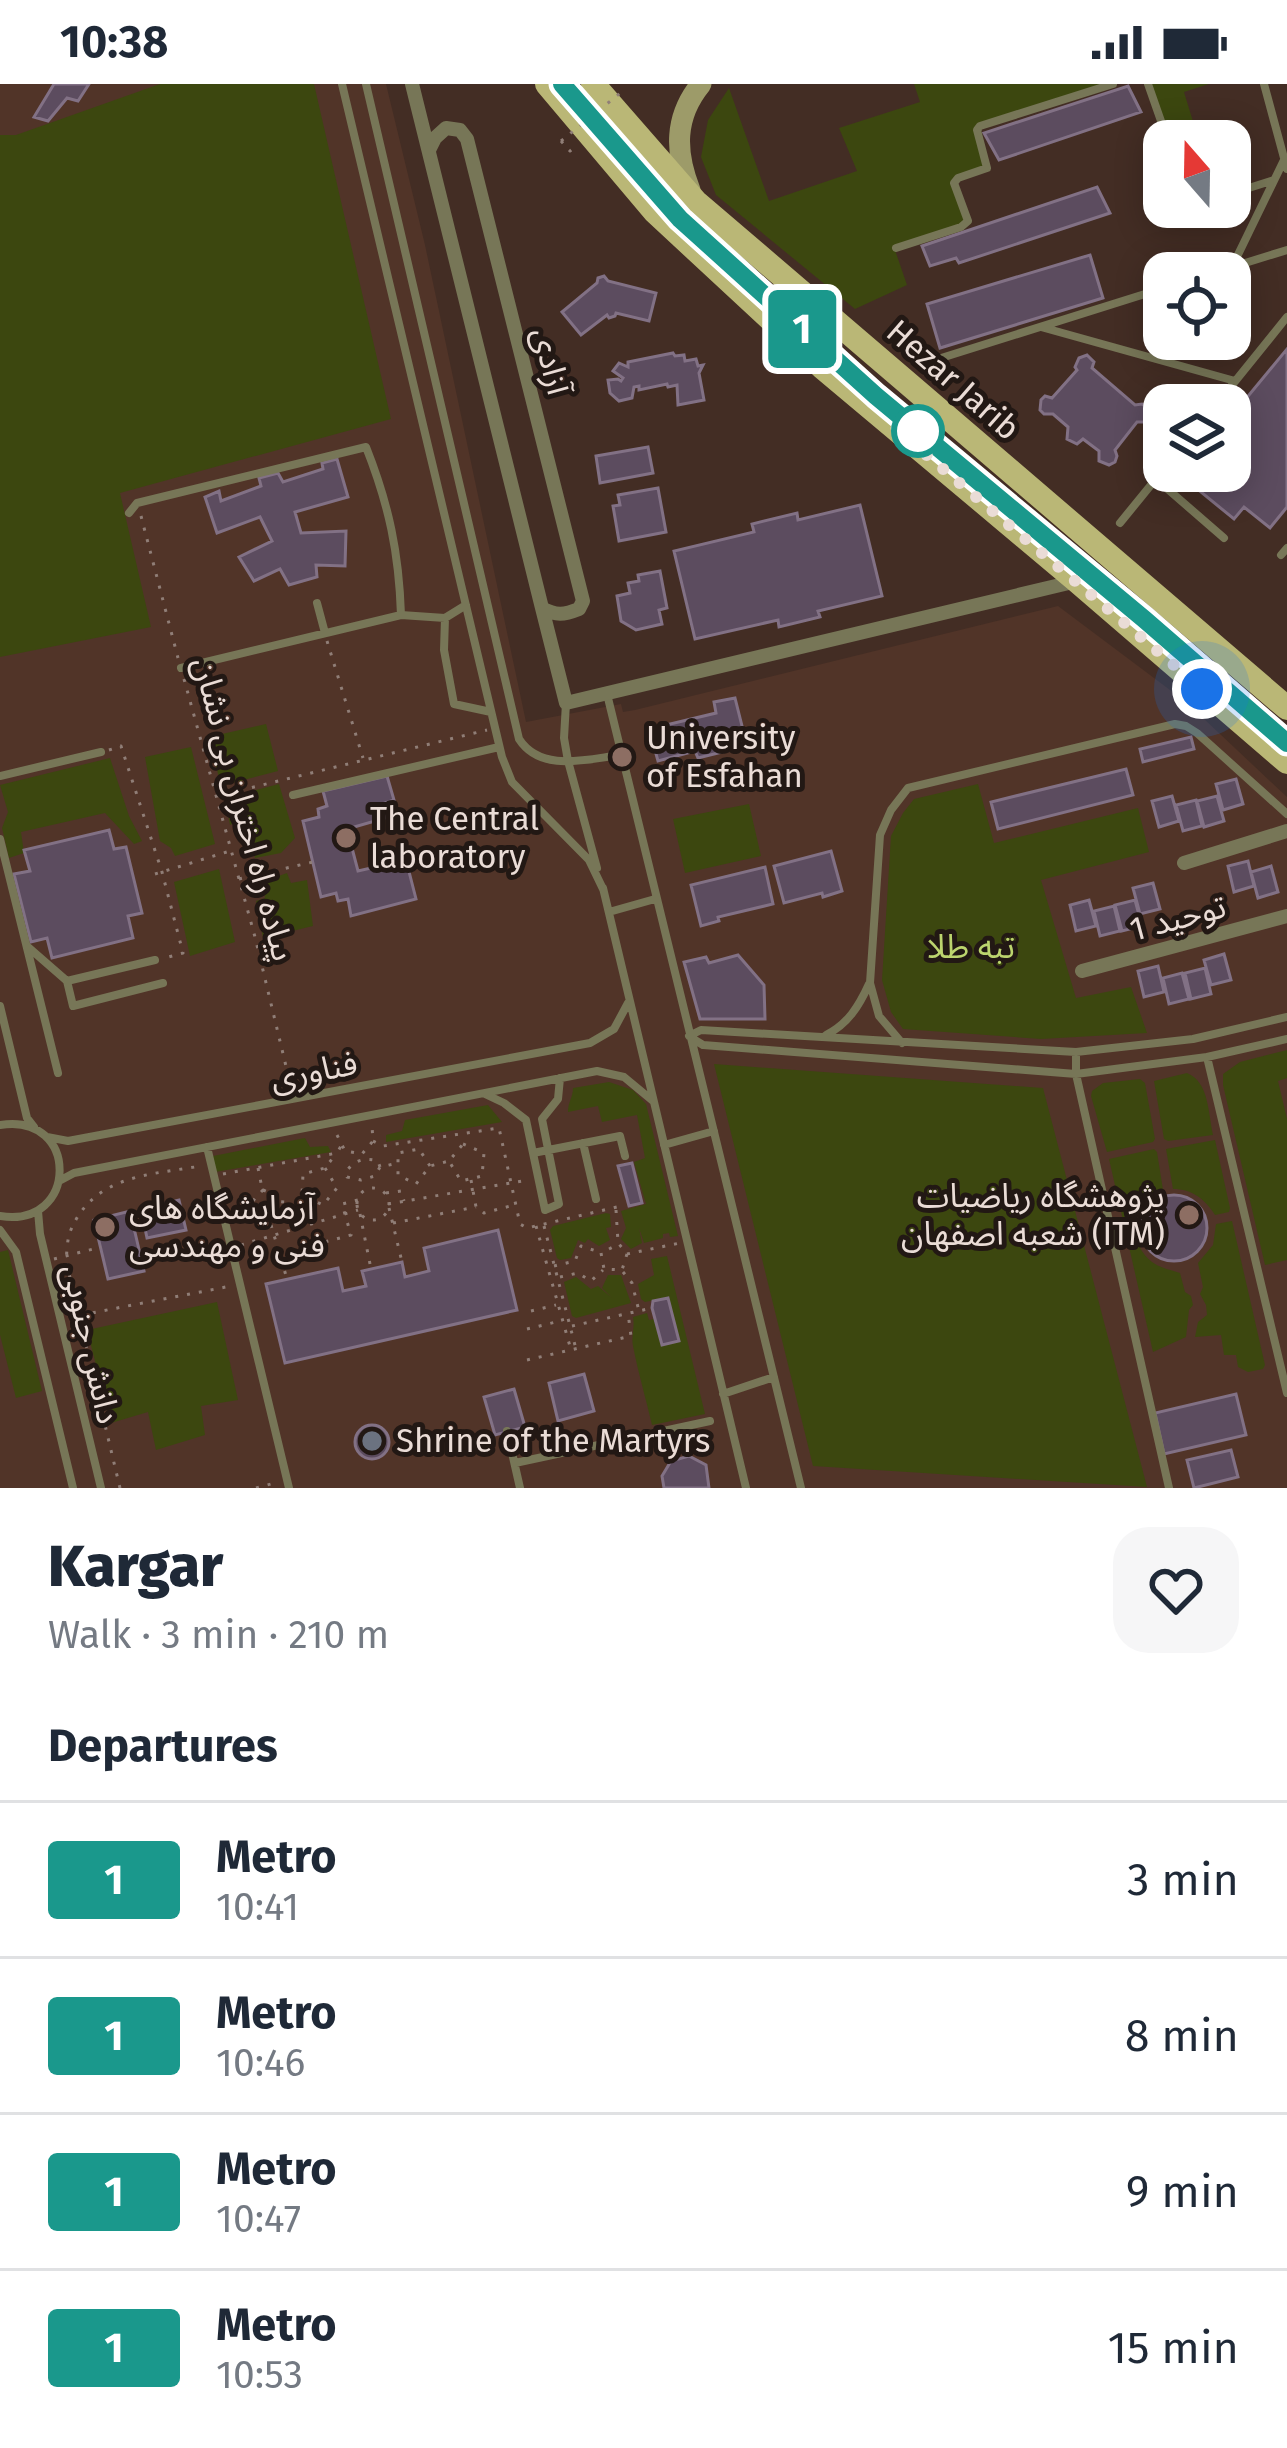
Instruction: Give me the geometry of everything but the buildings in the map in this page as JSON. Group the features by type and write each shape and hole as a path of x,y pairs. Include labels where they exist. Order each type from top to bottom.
{"main road":[{"path":"547,84 655,212 822,368 1287,762"},
{"name":"Hezar Jarib","path":"593,84 695,201 1287,709"},
{"path":"695,201 680,165 678,131 687,104 701,84"}],"street":[{"name":"آزادی","path":"412,84 566,703"},
{"name":"آزادی","path":"429,150 446,128 460,130 467,140 583,601 579,609 564,615 542,608"},
{"path":"566,703 1077,580"},
{"path":"1184,862 1287,831"},
{"name":"توحید 1","path":"1082,971 1287,916"}],"lane":[{"path":"342,84 499,747 512,782 589,860 603,889"},
{"path":"365,84 519,740 532,754 560,762 621,755"},
{"path":"896,248 966,224 954,183 988,168 976,130 1113,84"},
{"path":"1148,84 1161,120"},
{"path":"1240,252 1286,164 1264,84"},
{"path":"1251,187 1276,179"},
{"path":"1251,261 1287,250"},
{"path":"938,359 1143,295"},
{"path":"1233,384 1287,317"},
{"path":"1041,327 1235,381"},
{"path":"129,513 137,503 366,447 395,539 401,615"},
{"path":"1120,523 1145,492"},
{"path":"1171,492 1224,538"},
{"path":"316,603 325,633"},
{"path":"181,668 401,615 445,618 466,605"},
{"path":"445,618 444,650 454,704 491,712"},
{"path":"607,694 801,1488"},
{"path":"566,703 568,761 746,1488"},
{"path":"902,1042 879,1016 870,982 880,835 908,788 1174,724 1197,733 1287,814"},
{"path":"293,795 499,747"},
{"path":"0,776 101,752"},
{"path":"0,839 58,1073"},
{"path":"608,912 655,899"},
{"path":"28,946 67,981 73,1006 163,983"},
{"path":"67,981 155,960"},
{"path":"822,1038 841,1028 870,982"},
{"name":"فناوری","path":"46,1137 68,1141 590,1043 614,1029 630,1000"},
{"path":"0,1006 27,1118 46,1137 60,1162 52,1198 17,1218 0,1216"},
{"path":"689,1036 701,1030 1076,1052 1193,1040 1287,1017"},
{"path":"689,1036 704,1046 1076,1074 1207,1057 1287,1039"},
{"path":"1076,1052 1076,1074 1168,1488"},
{"path":"1207,1057 1287,1393"},
{"name":"فناوری","path":"59,1181 74,1173 597,1071 624,1077 654,1102"},
{"path":"484,1093 526,1120 544,1210 559,1204 542,1118 558,1099 560,1078"},
{"path":"0,1125 35,1128"},
{"path":"664,1145 714,1131"},
{"path":"533,1153 620,1136 625,1156"},
{"path":"584,1143 596,1199"},
{"path":"207,1147 289,1488"},
{"path":"538,1179 554,1177"},
{"name":"دانش جنوبی","path":"38,1210 101,1488"},
{"name":"دانش جنوبی","path":"0,1230 16,1252 73,1488"},
{"path":"723,1394 774,1377"},
{"path":"515,1463 710,1421"},
{"path":"507,1431 520,1488"}],"path":[{"path":"570,151 561,141 624,90"},
{"name":"پیاده راه اختران بی نشان","path":"137,503 239,878 293,1099"},
{"path":"325,633 364,762"},
{"path":"216,796 495,728"},
{"path":"101,752 121,746 163,872 183,953 155,960"},
{"path":"155,874 231,851"},
{"path":"239,878 313,862"},
{"path":"383,1146 499,1128 520,1224 526,1228 618,1207 619,1244 627,1253"},
{"path":"367,1151 373,1138 398,1153 419,1149 430,1166"},
{"path":"323,1205 302,1196 303,1174 325,1168 340,1144 353,1154 354,1163"},
{"path":"418,1198 416,1184 430,1166 449,1161 463,1144 484,1154 482,1176 461,1180 449,1161"},
{"path":"353,1154 367,1151"},
{"path":"367,1151 371,1159"},
{"path":"120,1488 67,1257 68,1234 107,1186 137,1176 195,1167 219,1175 337,1153"},
{"path":"398,1153 398,1175 416,1184"},
{"path":"380,1167 371,1159 354,1163 347,1177 375,1176 380,1167 398,1162"},
{"path":"258,1168 263,1190"},
{"path":"323,1205 337,1188 325,1168"},
{"path":"371,1177 373,1188"},
{"path":"471,1178 476,1208"},
{"path":"388,1205 538,1179"},
{"path":"361,1180 364,1191"},
{"path":"371,1269 358,1200 373,1188 384,1194 402,1262"},
{"path":"263,1190 283,1198 281,1221 259,1225 248,1206 263,1190"},
{"path":"384,1194 401,1190 404,1201"},
{"path":"279,1254 351,1235 342,1204 358,1200"},
{"path":"393,1223 476,1208 484,1213 515,1204"},
{"path":"323,1205 327,1219"},
{"path":"359,1211 375,1220 388,1205"},
{"path":"242,1245 359,1211"},
{"path":"270,1223 287,1279"},
{"path":"543,1224 573,1350"},
{"path":"536,1226 551,1267"},
{"path":"627,1253 687,1241"},
{"path":"551,1267 575,1261 581,1246 601,1253 619,1244"},
{"path":"47,1261 101,1247"},
{"path":"601,1253 604,1269"},
{"path":"622,1270 627,1253"},
{"path":"554,1279 578,1273 591,1281 604,1269 622,1270 632,1283 639,1311"},
{"path":"554,1279 573,1350"},
{"path":"80,1315 240,1285"},
{"path":"531,1311 558,1304"},
{"path":"570,1326 652,1308"},
{"path":"527,1360 631,1336 628,1313"},
{"path":"527,1329 562,1320"},
{"path":"256,1488 271,1484 272,1488"}],"shaded area":[{"name":"University of Esfahan","path":"0,84 386,84 526,722 621,704 623,712 635,710 1058,606 1186,702 1287,797 1287,1488 0,1488"}],"green space":[{"path":"160,84 314,84 391,419 120,493 151,627 0,657 0,135 16,135"},
{"path":"914,84 1112,84 977,129 990,170 957,182 971,224 895,250 907,285 855,309 716,195 701,157 708,120 729,88 769,201 857,171 839,128 920,102"},
{"path":"1150,84 1209,84 1184,92 1193,120 1162,120"},
{"path":"266,724 278,771 221,786 209,737"},
{"path":"191,747 215,844 175,856 160,841 145,757"},
{"path":"110,758 142,841 134,844 105,813 21,832 24,853 9,858 2,828 8,812 0,785"},
{"path":"279,784 295,838 281,853 255,858 245,819 230,825 225,798"},
{"name":"تبه طلا","path":"978,784 994,843 1138,808 1149,852 1041,880 1076,998 1131,987 1147,1033 1041,1039 903,1029 891,1012 882,980 891,836 914,799"},
{"path":"749,804 761,856 685,873 673,819"},
{"path":"219,869 235,942 190,956 174,882"},
{"path":"287,873 291,883 307,880 313,926 263,938 256,901 265,898 262,882"},
{"path":"1287,1050 1287,1078 1278,1081 1287,1119 1287,1260 1265,1265 1223,1074 1240,1062"},
{"path":"714,1064 1043,1088 1147,1487 813,1466"},
{"path":"1187,1073 1204,1091 1213,1135 1168,1141 1154,1081"},
{"path":"1140,1079 1145,1083 1155,1139 1107,1152 1092,1091 1103,1083"},
{"path":"609,1082 633,1090 646,1104 678,1236 663,1234 663,1238 644,1243 639,1228 642,1243 631,1249 621,1239 626,1228 621,1211 646,1204 634,1162 645,1158 637,1115 602,1122 598,1106 568,1112 573,1088"},
{"path":"488,1105 502,1122 386,1142 386,1135 402,1131 405,1120"},
{"path":"305,1138 310,1147 328,1146 331,1152 215,1172 213,1156"},
{"path":"1215,1140 1230,1208 1215,1215 1197,1196 1173,1189 1166,1149"},
{"path":"1154,1149 1163,1190 1144,1203 1139,1213 1138,1244 1152,1262 1180,1273 1193,1305 1186,1337 1153,1352 1109,1159"},
{"path":"610,1214 611,1227 606,1228 610,1240 599,1246 588,1239 585,1243 578,1240 571,1258 557,1258 553,1226"},
{"path":"1232,1221 1265,1365 1248,1372 1238,1367 1236,1355 1224,1355 1221,1335 1195,1337 1198,1322 1207,1315 1198,1263 1213,1245 1216,1224"},
{"path":"8,1250 42,1391 16,1398 0,1335 0,1252"},
{"path":"667,1256 705,1414 652,1425 633,1346 633,1317 647,1313 649,1320 654,1319 662,1345 679,1342 669,1297 645,1302 638,1284 654,1275 651,1259"},
{"path":"608,1275 621,1275 631,1303 572,1316 564,1282 576,1277 612,1298 602,1288"},
{"path":"217,1302 238,1400 201,1406 205,1435 156,1450 148,1412 111,1423 87,1330"}],"metro line":[{"name":"1","path":"562,84 680,219 876,396 1287,743"}],"place":[{"name":"University of Esfahan","path":"622,757"},
{"name":"The Central laboratory","path":"346,838"},
{"name":"پژوهشگاه رياضيات شعبه اصفهان (ITM)","path":"1189,1215"},
{"name":"آزمایشگاه های فنی و مهندسی","path":"105,1227"},
{"name":"Shrine of the Martyrs","path":"372,1441"}],"route":[{"path":"918,431 895,428 1202,689"}]}
